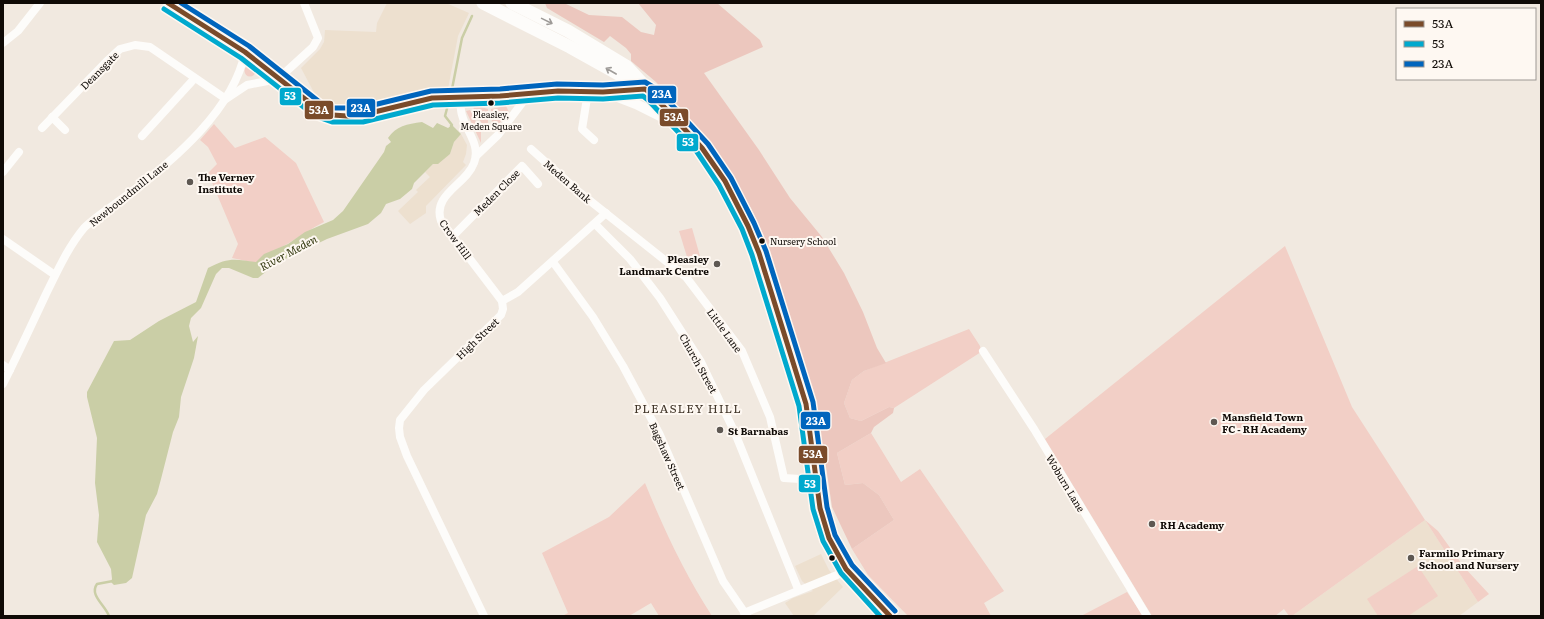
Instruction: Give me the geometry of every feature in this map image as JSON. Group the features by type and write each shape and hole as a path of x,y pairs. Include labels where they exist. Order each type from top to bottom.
{"highway":[{"path":"483,3 570,46 645,89 656,97 702,148 725,181 748,226 759,253 806,404 816,480 824,522 829,538 846,569 890,616"},
{"path":"512,3 568,31 626,66 645,89"}],"street":[{"path":"3,43 18,31 40,3"},
{"path":"168,3 245,52 319,110 333,115 362,115 417,101 443,97 500,96 558,91 603,92 645,89"},
{"path":"278,79 313,48 318,38 304,3"},
{"name":"Deansgate","path":"42,128 106,62 126,46 135,45 150,47 194,79 226,99"},
{"name":"Newboundmill Lane","path":"3,384 55,275 85,228 157,172 190,141 226,99 243,63 245,52"},
{"path":"142,136 194,79"},
{"name":"Newboundmill Lane","path":"226,99 247,85 278,79"},
{"path":"588,92 582,129 594,140"},
{"path":"603,92 636,104 684,128"},
{"name":"Crow Hill","path":"502,301 454,235 441,221 439,209 440,203 474,165 476,156 498,135 525,99 525,94"},
{"path":"458,96 462,114 476,146 476,156"},
{"path":"52,117 65,130"},
{"path":"143,120 150,127"},
{"name":"Meden Bank","path":"531,149 606,213"},
{"path":"3,172 19,152"},
{"name":"Meden Close","path":"454,235 522,166 538,184"},
{"path":"502,301 518,292 606,213"},
{"name":"Little Lane","path":"606,213 686,277 742,351 770,417 784,478 816,480"},
{"name":"Church Street","path":"595,224 630,259 660,298 701,362 735,433 798,589"},
{"path":"3,239 55,275"},
{"name":"Bagshaw Street","path":"553,262 594,317 660,434 723,581 745,615"},
{"name":"High Street","path":"484,616 407,456 400,437 399,428 400,420 424,390 501,315 504,308 502,301"},
{"name":"Woburn Lane","path":"983,351 1038,435 1147,616"},
{"path":"3,364 10,370"},
{"path":"745,615 798,589 837,575 846,569"}],"shaded area":[{"path":"387,3 446,3 469,13 458,36 448,89 400,96 358,108 327,107 318,100 301,68 320,49 324,42 325,30 376,32 377,23"},
{"path":"545,3 564,3 589,15 622,17 641,32 654,35 656,25 638,3 717,3 760,40 763,47 704,73 759,150 790,198 822,237 844,273 863,312 877,348 886,363 864,371 852,380 844,403 850,418 861,421 889,407 894,408 893,413 874,427 871,433 837,453 845,485 863,483 879,495 894,520 852,549 832,507 824,453 810,390 793,341 763,234 751,208 708,141 656,82 631,61 631,54 626,48 610,36 604,42 547,8"},
{"path":"248,66 252,66 254,67 254,75 248,76 245,73 245,69"},
{"path":"475,105 488,109 488,123 483,125 473,110"},
{"path":"506,106 509,112 497,126 492,123 491,109"},
{"path":"470,110 481,131 481,143 466,111"},
{"path":"214,124 235,148 265,137 296,163 324,222 268,254 256,263 232,258 238,244 208,173 217,164 208,147 200,140"},
{"path":"461,134 467,145 463,162 466,165 426,206 426,213 410,224 398,211 418,192 416,190 430,177 425,172 433,164 450,154 454,142"},
{"path":"692,228 700,256 688,260 679,231"},
{"name":"Mansfield Town FC - RH Academy","path":"1285,246 1352,407 1425,520 1292,616 1289,616 1284,609 1275,616 1152,616 1045,439"},
{"path":"969,329 980,346 981,352 894,408 889,407 861,421 850,418 844,403 852,380 864,371"},
{"path":"871,433 901,482 920,469 1004,591 984,603 991,616 908,616 868,575 852,549 894,520 879,495 863,483 845,485 837,453"},
{"path":"645,483 676,551 712,616 659,616 651,603 629,616 562,616 568,613 542,553 609,517"},
{"name":"Farmilo Primary School and Nursery","path":"1425,520 1478,602 1459,616 1292,616"},
{"path":"1425,520 1438,531 1464,567 1489,594 1478,602"},
{"path":"821,554 829,570 843,587 813,616 794,616 785,603 793,598 813,591 802,581 795,566"},
{"path":"1418,566 1438,596 1408,616 1378,616 1367,599"},
{"path":"1127,592 1143,616 1081,616"}],"water":[{"path":"422,122 433,128 437,123 448,128 452,125 461,134 454,142 450,154 438,164 433,164 414,183 412,189 400,199 386,204 381,213 368,224 327,239 277,263 258,278 253,278 229,268 222,268 216,274 201,308 191,318 189,326 193,342 198,336 194,358 181,397 179,417 173,432 157,494 146,515 132,578 126,583 114,585 111,582 111,569 97,542 99,515 95,483 97,438 87,392 114,341 130,340 159,321 196,302 208,268 215,264 226,260 256,262 264,254 288,244 305,232 333,220 343,211 384,152 386,146 391,142 388,138 391,134 402,126"}],"waterway":[{"name":"River Meden","path":"451,94 462,38 472,16"},
{"name":"River Meden","path":"449,101 445,116 452,125 451,126"},
{"name":"River Meden","path":"109,616 98,600 95,588 97,584 113,581"}],"transit line":[{"name":"53A","path":"168,3 245,52 319,110 333,115 362,115 432,98 500,96 558,91 603,92 645,89 653,95 702,148 725,181 748,226 759,253 806,404 820,508 829,538 846,569 890,616"},
{"name":"23A","path":"181,3 249,46 322,104 334,108 361,108 431,91 500,89 557,84 603,85 645,82 658,90 708,144 731,178 754,223 766,251 813,402 827,507 835,535 852,565 895,611"},
{"name":"53","path":"164,9 241,58 315,116 332,122 363,122 433,105 500,103 558,98 603,99 643,96 648,100 697,152 719,185 742,229 752,255 799,406 813,509 823,541 841,573 880,616"}],"place":[{"name":"Pleasley, Meden Square","path":"491,103"},
{"name":"The Verney Institute","path":"190,182"},
{"name":"Nursery School","path":"762,241"},
{"name":"Pleasley Landmark Centre","path":"717,264"},
{"name":"Mansfield Town FC - RH Academy","path":"1214,422"},
{"name":"St Barnabas","path":"720,430"},
{"name":"RH Academy","path":"1152,524"},
{"name":"Farmilo Primary School and Nursery","path":"1411,558"}],"district":[{"name":"PLEASLEY HILL","path":"688,408"}]}
